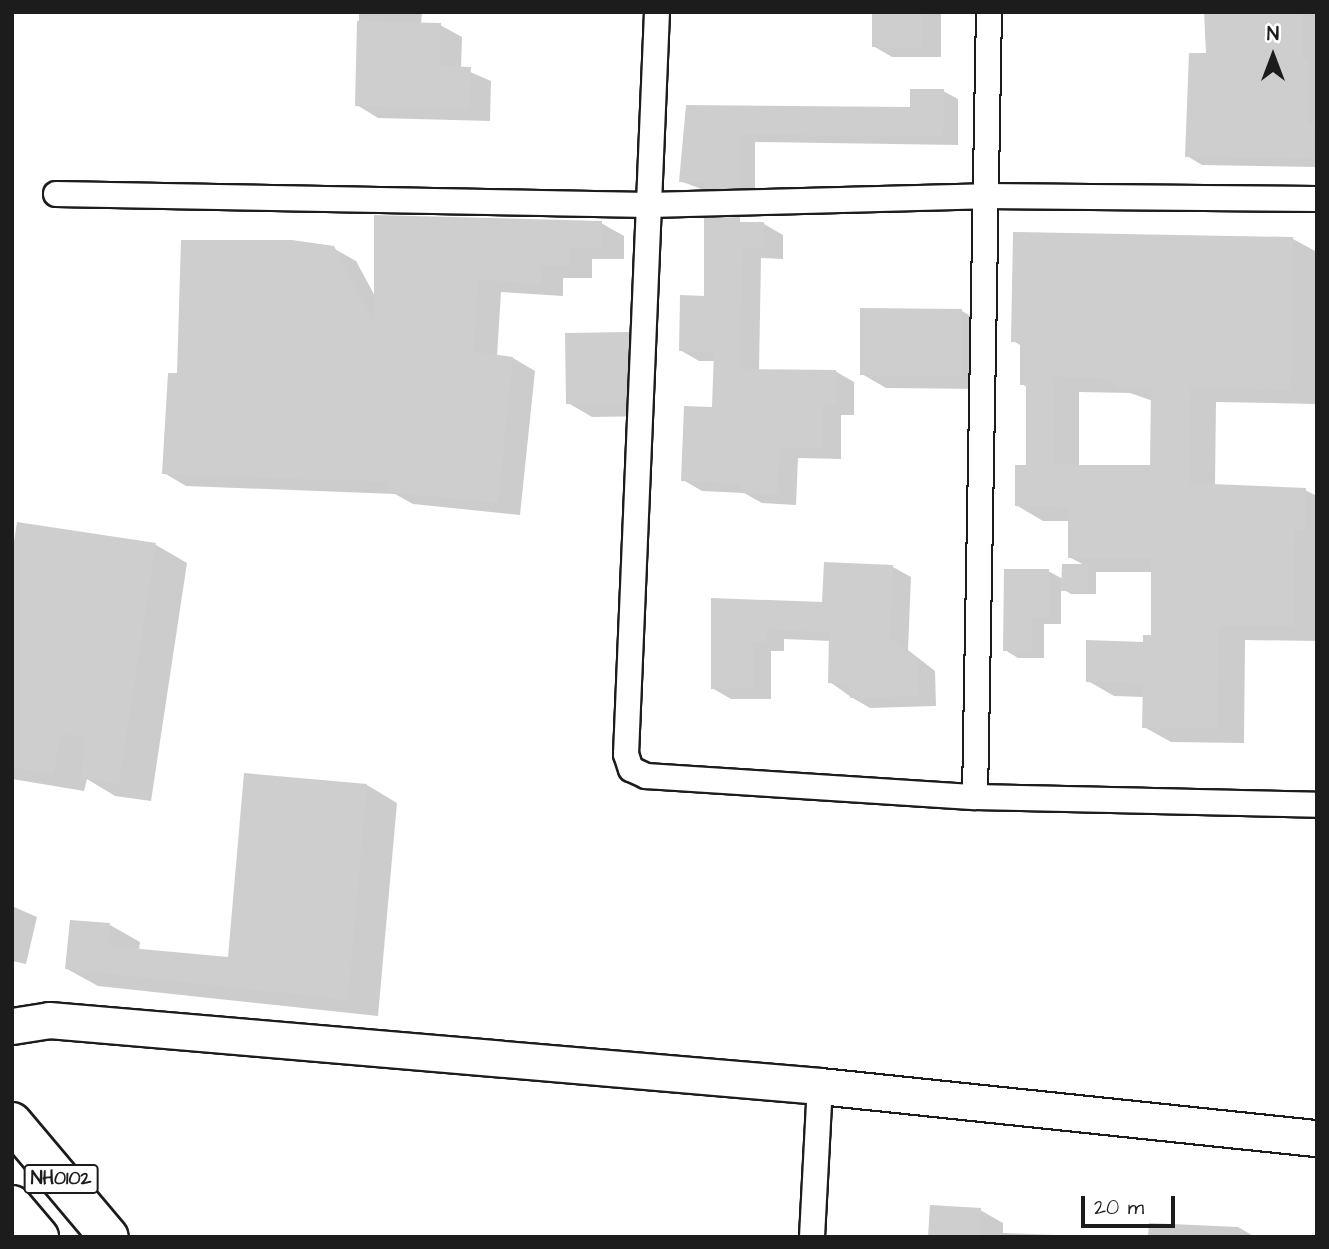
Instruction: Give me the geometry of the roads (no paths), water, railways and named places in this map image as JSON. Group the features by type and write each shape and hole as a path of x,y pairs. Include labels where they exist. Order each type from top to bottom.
{"highway":[{"name":"NH0102","path":"15,1132 109,1237"},
{"name":"NH0102","path":"12,1205 39,1237"}],"street":[{"path":"657,12 626,754 631,769 646,776 975,797 1317,805"},
{"path":"975,797 989,12"},
{"path":"56,194 649,205 985,196 1317,199"},
{"path":"12,1026 49,1020 820,1086 1317,1138"},
{"path":"813,1237 820,1086"}]}
